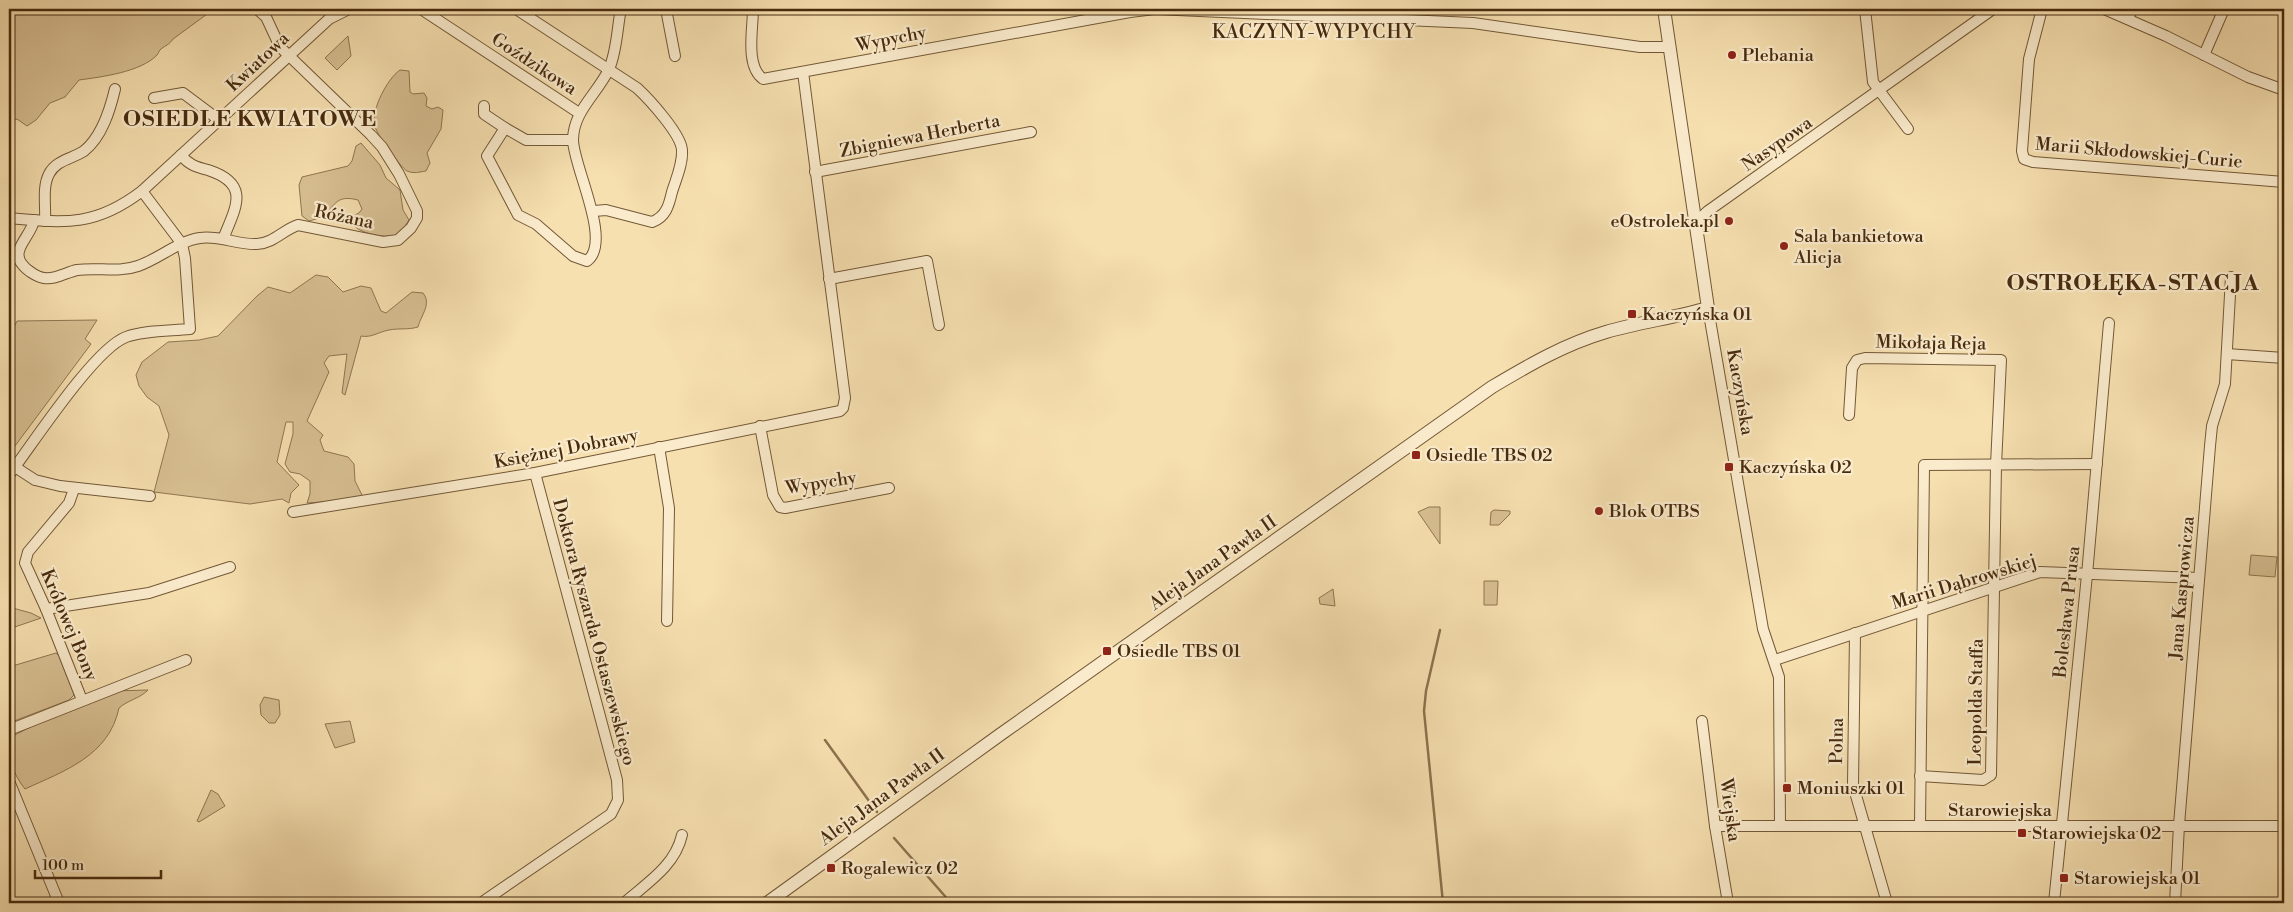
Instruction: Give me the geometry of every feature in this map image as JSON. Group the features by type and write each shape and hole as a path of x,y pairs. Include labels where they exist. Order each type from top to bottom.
{"street":[{"path":"257,9 266,17 276,41 288,56"},
{"name":"Kwiatowa","path":"9,218 73,221 99,217 122,206 181,156 329,19 349,9"},
{"name":"Goździkowa","path":"421,9 579,113"},
{"path":"516,9 630,82 652,103 681,146 682,154 668,206 656,221 646,222 606,210 594,211"},
{"path":"506,128 487,156 514,210 520,217 536,224 573,256 580,260 589,260 594,244 594,211 582,178 573,140 579,113 609,70 621,9"},
{"path":"666,9 675,56"},
{"name":"Wypychy","path":"753,9 752,65 757,75 762,79 1155,9 1473,23 1640,47 1669,47"},
{"name":"Kaczyńska","path":"1664,9 1694,224 1761,621 1775,660 1780,681 1780,826"},
{"path":"1865,9 1873,82 1879,91 1884,94 1908,129"},
{"name":"Nasypowa","path":"1694,224 1708,211 1993,9"},
{"name":"Marii Skłodowskiej-Curie","path":"2042,9 2029,59 2022,151 2024,159 2033,162 2284,182"},
{"path":"2104,9 2130,14 2248,77 2284,90"},
{"path":"2204,55 2224,9"},
{"name":"Różana","path":"34,220 32,231 20,245 18,255 21,264 42,278 51,278 78,270 127,269 149,262 182,244 202,238 258,244 276,238 294,226 302,225 393,242 411,228 417,218 417,211 382,146 288,56"},
{"path":"803,72 829,279 927,261 939,325"},
{"path":"45,221 48,177 54,166 88,147 107,120 115,89"},
{"path":"154,98 182,93 219,120"},
{"path":"484,106 484,114 526,140 573,140"},
{"name":"Zbigniewa Herberta","path":"816,172 1031,132"},
{"path":"181,156 192,166 225,177 233,185 237,201 223,239"},
{"path":"142,191 182,244 185,258 190,329 141,333 124,338 108,348 85,374 12,471 34,480 74,489 150,496"},
{"name":"Jana Kasprowicza","path":"2175,903 2179,826 2211,433 2224,389 2231,277"},
{"name":"Księżnej Dobrawy","path":"293,512 534,473 760,426 835,413 843,408 845,398 829,279"},
{"name":"Aleja Jana Pawła II","path":"767,903 1001,734 1492,387 1533,362 1572,344 1605,332 1708,308"},
{"name":"Bolesława Prusa","path":"2054,903 2087,575 2109,323"},
{"path":"2226,354 2284,358"},
{"name":"Mikołaja Reja","path":"1850,415 1852,368 1857,360 1864,358 2001,360 1996,466"},
{"name":"Wypychy","path":"760,426 773,496 780,507 785,508 889,488"},
{"path":"659,447 669,508 667,621"},
{"path":"1920,826 1924,465 2097,464"},
{"path":"1995,587 1996,466"},
{"name":"Doktora Ryszarda Ostaszewskiego","path":"481,903 611,814 618,800 617,780 534,473"},
{"name":"Królowej Bony","path":"74,489 69,503 28,552 25,563 46,609 82,700"},
{"path":"46,609 149,593 230,567"},
{"name":"Marii Dąbrowskiej","path":"1775,660 2040,572 2199,578"},
{"name":"Leopolda Staffa","path":"1920,776 1983,780 1991,775 1995,587"},
{"name":"Polna","path":"1855,633 1852,785 1887,903"},
{"path":"9,730 186,660"},
{"name":"Wiejska","path":"1702,721 1715,826 1728,903"},
{"path":"9,781 59,903"},
{"name":"Starowiejska","path":"1715,826 2284,826"},
{"path":"624,903 668,866 680,846 682,835"}],"shaded area":[{"path":"9,9 214,9 160,49 157,55 141,66 120,73 79,80 65,97 50,103 36,120 27,126 17,119 9,123"},
{"path":"348,36 351,56 337,70 325,58"},
{"path":"400,70 409,71 410,92 413,94 424,93 427,98 426,106 432,109 438,107 443,110 441,129 427,153 430,163 426,171 407,171 375,128 375,110 381,95 390,80"},
{"path":"361,143 380,165 386,178 400,190 403,210 409,220 402,231 396,235 371,234 353,225 351,221 353,216 362,209 358,200 340,200 321,217 309,221 302,216 299,185 302,177 348,166 352,161 356,146"},
{"path":"316,275 328,277 343,292 361,286 371,288 381,311 386,313 412,292 423,293 426,301 425,310 418,327 389,330 372,336 361,336 345,395 342,393 347,354 329,356 324,363 329,372 307,421 323,435 320,440 324,451 348,457 354,464 355,481 364,499 307,503 310,494 310,481 300,474 290,472 285,464 293,434 293,422 286,422 277,462 299,485 291,493 289,503 282,499 250,504 154,492 169,435 159,406 147,397 139,386 136,375 142,362 168,342 199,340 218,336 268,287 290,293"},
{"path":"97,320 85,339 91,344 9,454 9,337 17,321"},
{"path":"1429,507 1440,507 1440,544 1418,512"},
{"path":"1494,510 1510,511 1510,514 1499,525 1490,525 1491,512"},
{"path":"2251,555 2277,557 2275,577 2249,575"},
{"path":"1484,581 1498,581 1497,605 1484,605"},
{"path":"1333,589 1335,606 1320,604 1319,598"},
{"path":"9,607 31,613 41,618 9,629"},
{"path":"56,653 69,672 74,695 69,700 9,723 9,667"},
{"path":"148,690 119,708 114,725 106,738 83,760 55,776 25,789 12,765 9,738 77,703 112,691"},
{"path":"264,697 279,700 280,715 275,723 269,723 261,715 260,705"},
{"path":"350,721 355,742 335,748 325,724"},
{"path":"211,790 218,794 225,806 199,822 197,821"}],"waterway":[{"path":"1440,630 1426,691 1424,711 1443,903"},
{"path":"825,740 877,812"},
{"path":"894,838 951,903"}],"place":[{"name":"Plebania","path":"1732,55"},
{"name":"eOstroleka.pl","path":"1729,221"},
{"name":"Sala bankietowa Alicja","path":"1784,246"},
{"name":"Kaczyńska 01","path":"1632,314"},
{"name":"Osiedle TBS 02","path":"1416,455"},
{"name":"Kaczyńska 02","path":"1729,467"},
{"name":"Blok OTBS","path":"1599,511"},
{"name":"Osiedle TBS 01","path":"1107,651"},
{"name":"Moniuszki 01","path":"1787,788"},
{"name":"Starowiejska 02","path":"2022,833"},
{"name":"Rogalewicz 02","path":"831,868"},
{"name":"Starowiejska 01","path":"2064,878"}],"district":[{"name":"KACZYNY-WYPYCHY","path":"1314,32"},
{"name":"OSIEDLE KWIATOWE","path":"250,119"},
{"name":"OSTROŁĘKA-STACJA","path":"2133,283"}]}
